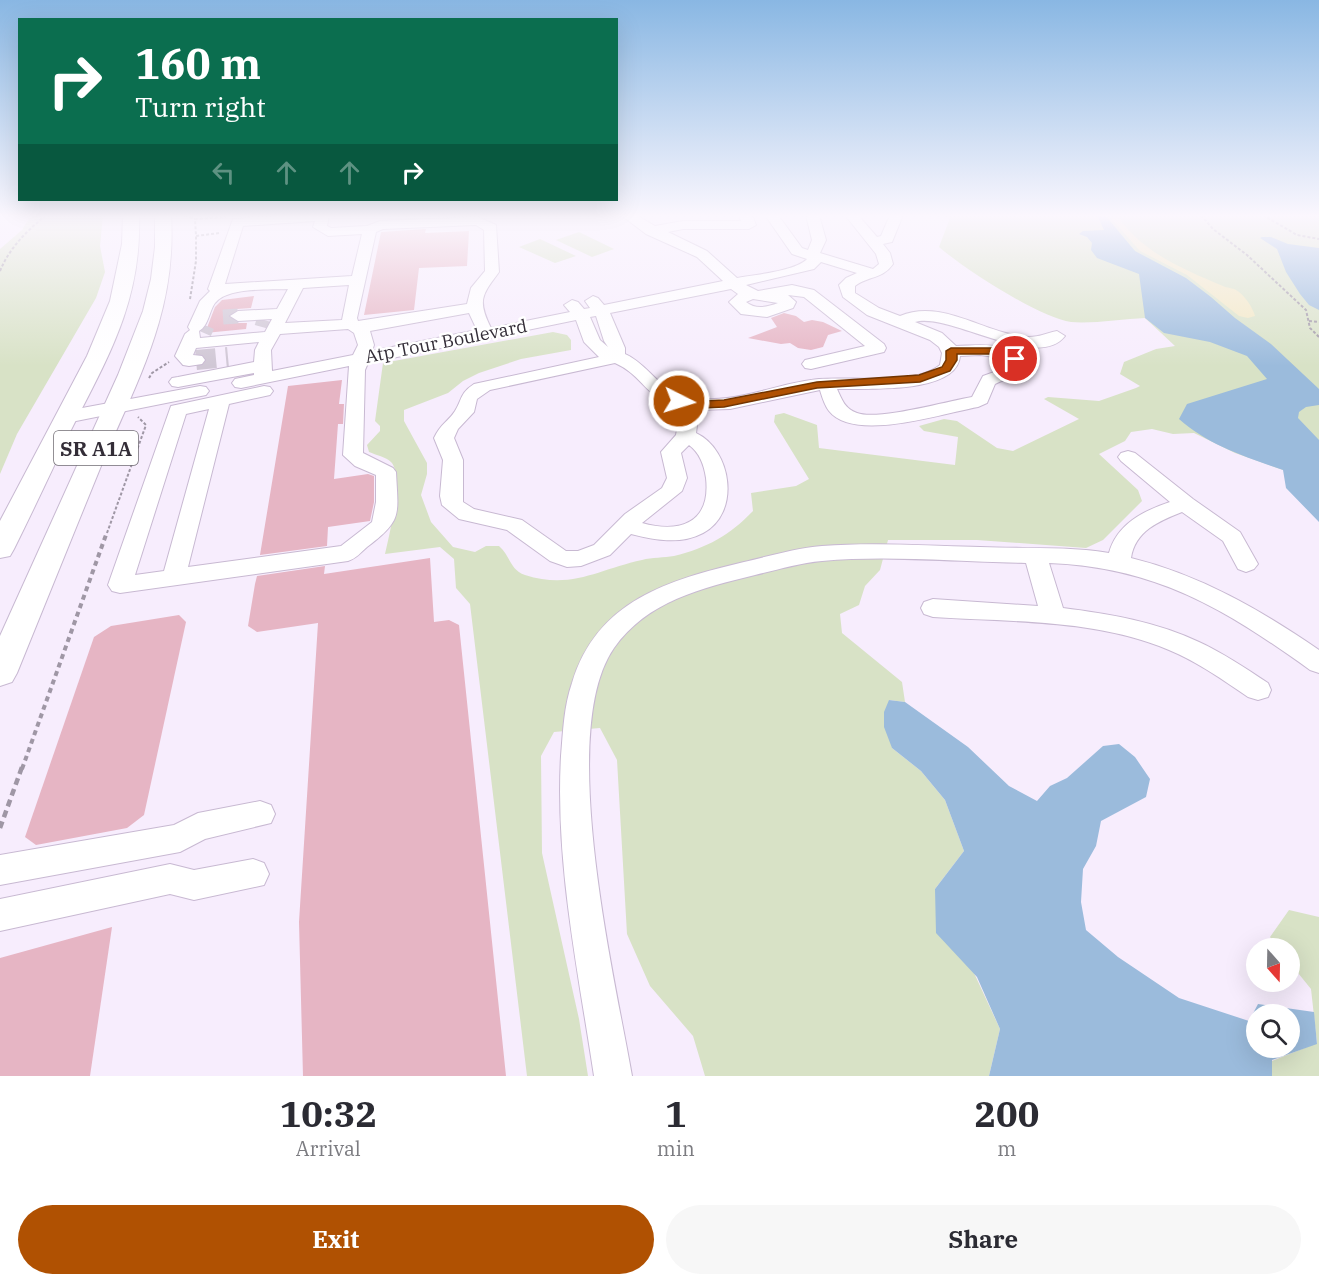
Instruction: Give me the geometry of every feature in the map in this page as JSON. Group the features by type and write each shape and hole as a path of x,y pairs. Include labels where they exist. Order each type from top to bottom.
{"main road":[{"name":"SR A1A","path":"0,549 112,321 123,291 128,265"},
{"name":"SR A1A","path":"0,674 129,399 159,286 162,265"}],"street":[{"path":"223,265 216,289 358,280"},
{"path":"230,329 263,350 263,378 221,400 177,412 120,585 348,553 358,540 379,528 385,520 386,472 362,462 353,455 356,370 364,352 355,326 349,318 362,265"},
{"path":"483,328 474,307 476,288 492,272 492,265"},
{"path":"714,265 750,294 737,302 744,310 767,312 787,305 788,302 783,298 770,295 792,290 809,292 878,348 811,364"},
{"name":"Atp Tour Boulevard","path":"70,410 263,378 364,352 483,328 585,324 597,305 729,279 797,270 808,265"},
{"path":"845,265 872,273"},
{"path":"585,324 613,343 658,392 691,404 742,401 826,384 887,382 931,376 946,369 952,360 951,351 942,339 933,333 866,310 848,294 847,285 851,280 881,270 885,265"},
{"path":"230,329 275,285"},
{"path":"230,329 284,313 298,285"},
{"path":"223,288 208,301 230,329 239,352 228,357"},
{"path":"597,305 613,343"},
{"path":"230,329 355,326 474,307"},
{"path":"826,384 837,409 849,417 859,420 882,420 968,405 982,399 985,384 989,380 1014,373 1020,367 1000,344 930,315 915,316 900,322"},
{"path":"585,324 599,350 613,343"},
{"path":"951,351 1000,344 1034,343 1048,341 1057,336"},
{"path":"613,343 601,362 485,386 469,396 465,412 449,427 444,438 453,460 451,496 453,505 467,514 513,525 558,556 567,559 594,554 671,491 675,485 677,478 671,452 686,436 691,404"},
{"path":"174,578 221,400"},
{"path":"627,525 649,533 665,535 698,527 711,516 717,492 717,479 709,453 704,446 686,436"},
{"path":"1128,457 1185,504 1232,537 1246,564"},
{"path":"1119,562 1119,551 1129,532 1142,521 1185,504"},
{"path":"613,1076 581,871 576,812 575,758 584,685 599,650 616,628 643,604 673,588 801,556 827,553 893,552 1094,559 1119,562 1164,576 1233,609 1288,640 1319,663"},
{"path":"1035,556 1054,617"},
{"path":"933,608 1054,617 1122,627 1175,642 1196,651 1258,690"},
{"path":"0,870 180,838 198,827 260,814"},
{"path":"0,915 170,879 194,885 253,874"}],"path":[{"path":"188,305 195,265"},
{"path":"1257,265 1307,314 1310,328 1319,337"},
{"path":"1310,323 1319,322"},
{"path":"0,828 146,425 136,416 129,399 152,373 169,363 171,359"}],"green space":[{"path":"0,265 104,265 105,272 96,298 17,434 0,474"},
{"path":"963,265 1319,265 1319,479 1283,470 1235,453 1194,433 1173,434 1152,429 1131,432 1125,441 1099,454 1138,490 1142,501 1103,540 1086,548 977,540 888,540 880,570 865,586 859,605 840,614 842,633 902,682 905,702 889,700 892,748 921,771 945,800 964,851 935,889 1000,1029 989,1076 705,1076 693,1036 650,986 627,934 617,760 600,728 554,732 541,756 542,853 579,1019 588,1076 527,1076 470,604 456,588 454,559 440,547 385,554 396,492 395,469 389,460 369,452 367,445 380,431 380,426 375,421 383,363 553,332 567,335 571,340 571,350 521,359 479,373 463,381 448,393 404,410 404,421 427,463 427,474 421,495 431,522 453,547 475,552 486,546 499,546 520,573 542,579 571,579 646,559 674,556 697,549 727,534 753,511 751,493 796,486 809,479 774,422 775,415 784,413 817,425 819,448 955,465 958,437 924,431 919,426 944,419 957,421 997,448 1013,451 1079,419 1044,399 1048,397 1099,401 1136,388 1140,386 1120,374 1124,362 1156,349 1175,346 1145,318 1071,322 1041,312"},
{"path":"1289,910 1319,917 1319,1076 1272,1076 1272,1061 1280,1058 1300,1058 1300,1050 1317,1043 1311,989 1300,975 1300,938 1270,937"}],"sand":[{"path":"1168,265 1177,265 1225,287 1235,289 1248,302 1255,316 1248,318 1239,316 1187,275"}],"water":[{"path":"1116,265 1162,265 1186,278 1271,344 1319,389 1319,405 1306,407 1299,412 1298,418 1319,440 1319,522 1286,488 1283,470 1215,443 1179,419 1187,404 1267,379 1247,356 1210,342 1164,333 1145,318 1139,274"},
{"path":"1283,265 1319,265 1319,310 1309,305"},
{"path":"889,700 905,702 968,747 1009,786 1037,801 1050,786 1067,778 1103,746 1119,744 1135,757 1150,779 1146,797 1101,821 1096,846 1083,869 1081,902 1086,930 1118,957 1179,998 1246,1020 1246,1058 1278,1058 1272,1060 1272,1076 989,1076 1000,1029 977,977 936,933 935,889 964,851 945,800 921,771 892,748 884,727 884,712"},
{"path":"1300,1010 1314,1012 1317,1044 1300,1050"}],"building":[{"path":"374,265 467,265 419,268 414,310 364,315"},
{"path":"254,296 251,308 237,309 228,315 237,323 247,323 246,329 205,333 215,307 222,300"},
{"path":"784,313 796,316 804,322 812,320 823,322 842,331 828,335 823,347 811,350 798,348 790,343 781,344 748,338 777,327 771,318"},
{"path":"342,380 339,404 344,404 343,424 338,424 334,479 368,474 374,476 374,502 370,521 328,527 327,546 260,555 288,386"},
{"path":"430,558 434,622 449,620 459,625 506,1076 303,1076 299,922 318,623 257,632 248,626 255,584 257,576 325,566 324,574"},
{"path":"179,615 186,622 144,815 127,828 36,845 25,837 94,637 111,626"},
{"path":"112,927 90,1076 0,1076 0,958"}],"tunnel":[{"path":"223,317 238,316"},
{"path":"262,327 264,320"},
{"path":"204,333 207,326"},
{"path":"196,360 228,357"}],"route":[{"path":"679,401 691,404 724,403 817,385 887,382 931,376 946,369 952,360 951,351 995,351 1015,359"}]}
